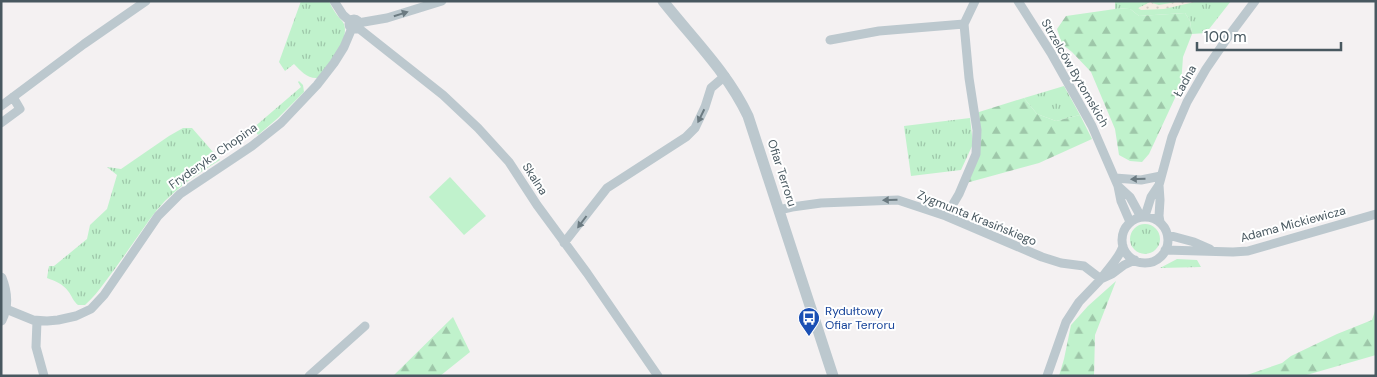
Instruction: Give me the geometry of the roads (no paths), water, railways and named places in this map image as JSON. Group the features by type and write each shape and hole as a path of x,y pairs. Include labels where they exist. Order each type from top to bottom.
{"street":[{"path":"1,106 146,1"},
{"name":"Skalna","path":"334,1 343,15 430,84 478,128 509,162 537,205 587,273 658,376"},
{"path":"354,25 387,18 442,1"},
{"name":"Ofiar Terroru","path":"663,1 725,76 740,99 748,116 833,376"},
{"path":"946,216 959,194 976,154 976,130 968,78 964,24 975,1"},
{"name":"Strzelców Bytomskich","path":"1018,1 1051,53 1092,126 1117,182 1121,201 1130,222"},
{"name":"Ładna","path":"1143,217 1160,180 1172,137 1187,102 1206,69 1255,1"},
{"path":"830,40 879,31 964,24"},
{"name":"Fryderyka Chopina","path":"3,315 47,322 76,316 91,308 104,295 168,204 252,146 281,123 317,85 334,63 354,25"},
{"path":"564,243 607,188 686,137 695,128 705,107 710,88 725,76"},
{"path":"1,123 20,109 13,97"},
{"path":"1117,182 1146,179 1160,180"},
{"name":"Ładna","path":"1160,180 1158,216 1160,222"},
{"name":"Strzelców Bytomskich","path":"1117,182 1143,217"},
{"name":"Zygmunta Krasińskiego","path":"779,210 821,203 898,200 946,216 1042,257 1062,263 1084,266 1101,279"},
{"name":"Adama Mickiewicza","path":"1166,250 1248,251 1376,214"},
{"path":"1143,217 1154,218 1160,222 1168,235 1166,250 1158,259 1153,261 1135,260 1126,252 1123,246 1122,235 1124,230 1130,222 1143,217"},
{"name":"Adama Mickiewicza","path":"1168,235 1194,242 1215,251"},
{"path":"1047,376 1066,322 1079,302 1101,279 1120,254 1123,246"},
{"path":"1101,279 1135,260"},
{"path":"1,278 6,289 7,298 3,315"},
{"path":"37,321 36,347 44,376"},
{"path":"309,376 365,326"}],"place":[{"name":"Rydułtowy Ofiar Terroru","path":"809,337"}]}
